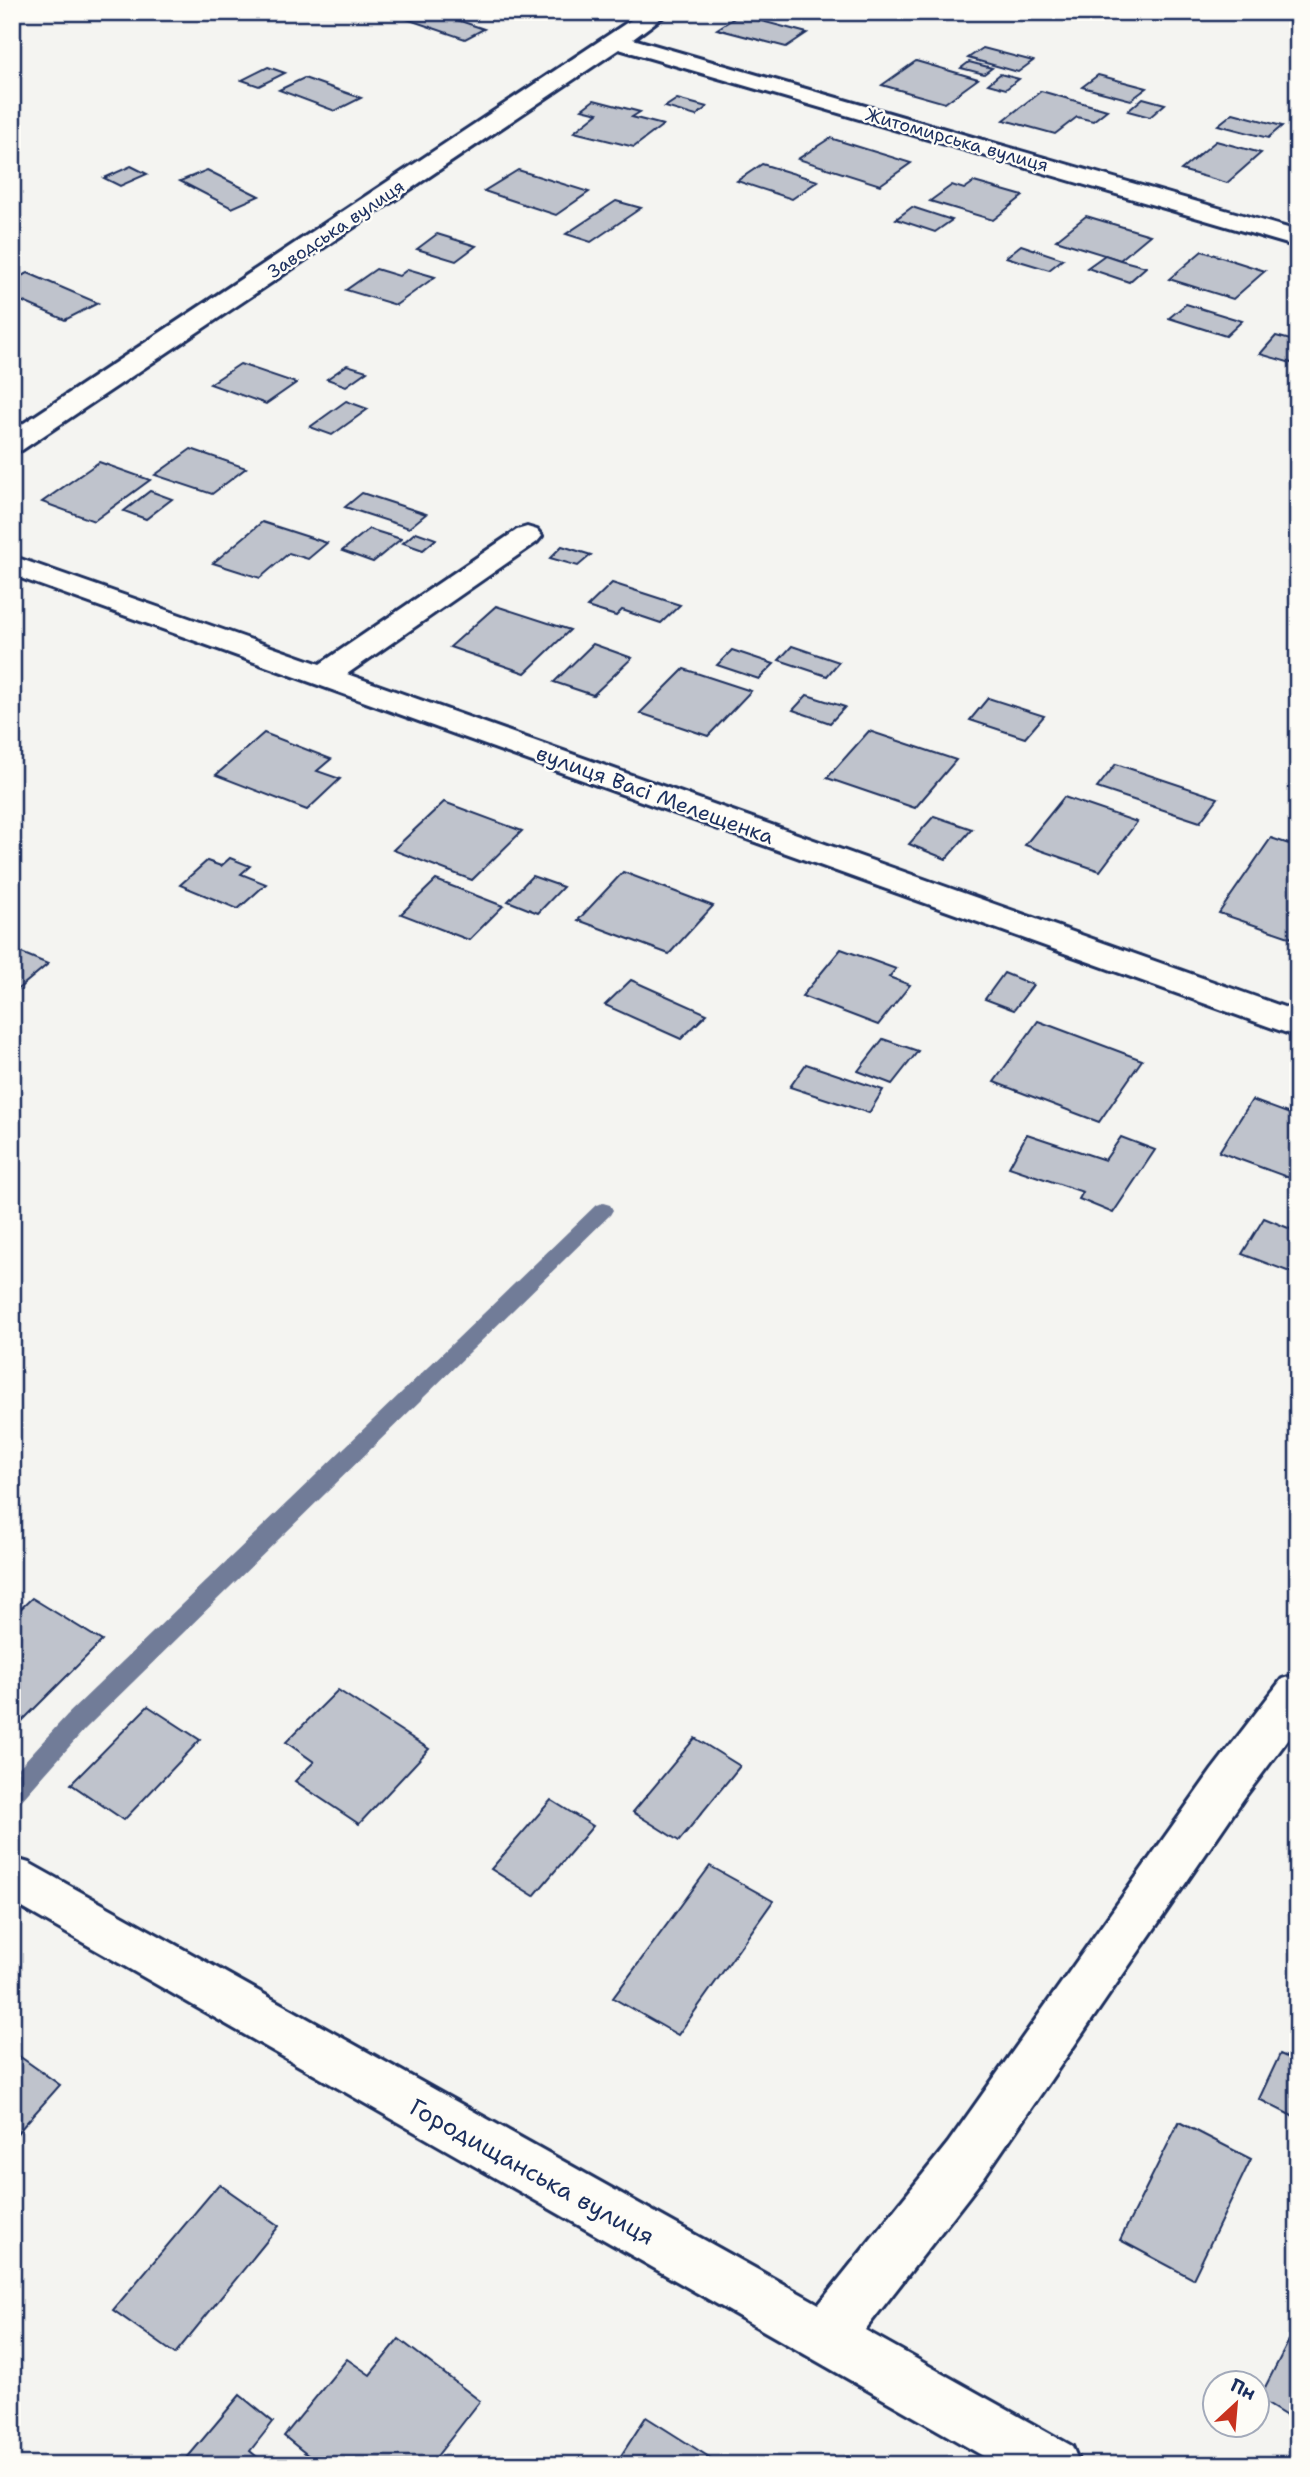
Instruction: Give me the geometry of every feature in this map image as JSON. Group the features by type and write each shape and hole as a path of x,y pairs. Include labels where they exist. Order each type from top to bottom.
{"street":[{"name":"Заводська вулиця","path":"12,444 658,12"},
{"name":"Житомирська вулиця","path":"617,41 1298,239"},
{"path":"323,676 527,536"},
{"name":"вулиця Васі Мелещенка","path":"12,565 1298,1025"},
{"path":"826,2338 966,2160 1228,1784 1298,1692"},
{"name":"Городищанська вулиця","path":"12,1878 1053,2465"}],"building":[{"path":"434,12 484,29 465,39 392,14"},
{"path":"739,15 807,33 786,47 717,29"},
{"path":"983,48 1033,61 1018,72 968,58"},
{"path":"916,61 978,79 945,103 882,85"},
{"path":"969,62 992,68 984,74 961,68"},
{"path":"268,67 285,73 259,86 242,80"},
{"path":"1000,74 1019,79 1006,89 988,84"},
{"path":"1098,75 1147,88 1131,100 1082,87"},
{"path":"304,78 361,98 335,111 279,90"},
{"path":"1041,91 1107,110 1093,121 1077,117 1055,134 1004,120"},
{"path":"1143,98 1165,104 1150,117 1128,111"},
{"path":"677,99 707,107 696,116 665,107"},
{"path":"594,100 640,112 632,117 663,125 634,147 574,132 598,113 582,109"},
{"path":"1233,113 1282,126 1268,138 1218,125"},
{"path":"830,138 911,163 880,185 798,159"},
{"path":"1216,141 1261,153 1227,183 1181,170"},
{"path":"762,164 818,181 792,199 737,181"},
{"path":"131,166 147,174 120,186 104,178"},
{"path":"207,170 259,196 232,208 180,181"},
{"path":"518,170 589,192 556,215 484,191"},
{"path":"974,182 1023,196 993,220 930,201 952,185 964,189"},
{"path":"616,201 641,208 591,242 566,234"},
{"path":"912,207 952,220 935,232 896,219"},
{"path":"1086,216 1150,235 1120,260 1056,240"},
{"path":"437,234 476,246 456,261 417,249"},
{"path":"1021,245 1063,259 1049,270 1006,257"},
{"path":"1202,251 1265,271 1233,299 1169,279"},
{"path":"1105,255 1146,267 1129,282 1087,268"},
{"path":"376,269 399,276 408,269 435,277 396,305 346,290"},
{"path":"28,273 98,303 65,320 12,297 12,280"},
{"path":"1186,304 1242,321 1226,336 1169,318"},
{"path":"1276,336 1298,342 1298,365 1260,354"},
{"path":"240,364 296,383 266,404 210,384"},
{"path":"347,365 367,371 346,386 327,379"},
{"path":"346,401 368,409 332,435 310,427"},
{"path":"191,449 246,468 212,494 155,475"},
{"path":"99,462 150,480 94,521 42,502"},
{"path":"150,491 172,499 146,519 124,511"},
{"path":"362,493 426,514 409,528 345,507"},
{"path":"262,522 327,543 308,559 289,553 260,578 213,563"},
{"path":"369,529 401,539 373,562 342,551"},
{"path":"416,532 436,539 423,550 403,543"},
{"path":"562,546 591,555 578,566 550,558"},
{"path":"612,583 680,605 661,623 622,610 616,616 587,607"},
{"path":"496,606 570,630 525,673 450,647"},
{"path":"593,644 632,658 593,695 554,682"},
{"path":"792,646 839,662 827,676 779,660"},
{"path":"732,650 774,664 759,679 717,665"},
{"path":"684,669 751,691 708,736 640,713"},
{"path":"807,695 845,707 830,723 793,710"},
{"path":"988,698 1044,716 1025,738 970,720"},
{"path":"869,731 956,760 915,808 827,778"},
{"path":"264,733 331,759 317,771 340,779 307,810 216,775"},
{"path":"1116,764 1218,798 1200,822 1097,788"},
{"path":"1064,797 1137,822 1100,871 1025,845"},
{"path":"444,802 522,831 472,880 393,850"},
{"path":"934,816 972,829 946,859 909,844"},
{"path":"1271,838 1298,847 1298,940 1219,913"},
{"path":"230,858 250,866 241,874 266,884 238,909 180,885 207,861 221,866"},
{"path":"623,872 713,906 669,954 578,920"},
{"path":"532,876 563,887 538,913 508,901"},
{"path":"436,880 503,906 469,940 401,914"},
{"path":"12,949 48,964 12,994"},
{"path":"841,949 896,969 889,977 910,985 878,1025 802,996"},
{"path":"1004,973 1033,985 1014,1010 985,999"},
{"path":"631,980 707,1014 681,1039 605,1005"},
{"path":"1038,1021 1142,1060 1099,1122 994,1082"},
{"path":"883,1039 918,1051 892,1084 858,1071"},
{"path":"806,1064 883,1090 869,1113 790,1087"},
{"path":"1252,1100 1298,1117 1298,1181 1219,1152"},
{"path":"1027,1134 1105,1160 1121,1137 1155,1150 1113,1213 1079,1199 1083,1192 1009,1167"},
{"path":"1264,1218 1298,1232 1298,1275 1242,1254"},
{"path":"32,1598 102,1641 12,1731 12,1617"},
{"path":"338,1690 429,1749 359,1824 295,1781 314,1762 286,1742"},
{"path":"148,1706 200,1740 124,1820 71,1784"},
{"path":"695,1738 740,1766 679,1841 633,1812"},
{"path":"551,1800 593,1826 534,1896 491,1869"},
{"path":"710,1866 773,1901 678,2035 613,1998"},
{"path":"12,2051 60,2085 12,2139"},
{"path":"1280,2054 1298,2062 1298,2119 1259,2099"},
{"path":"1179,2122 1251,2159 1193,2279 1120,2240"},
{"path":"219,2184 279,2226 175,2354 113,2310"},
{"path":"1298,2323 1298,2423 1272,2407 1272,2374"},
{"path":"399,2339 480,2401 430,2465 320,2465 284,2436 347,2359 370,2375"},
{"path":"240,2395 273,2422 250,2451 267,2465 181,2465"},
{"path":"646,2417 717,2462 715,2465 615,2465"}],"waterway":[{"path":"12,1793 76,1722 603,1210"}]}
